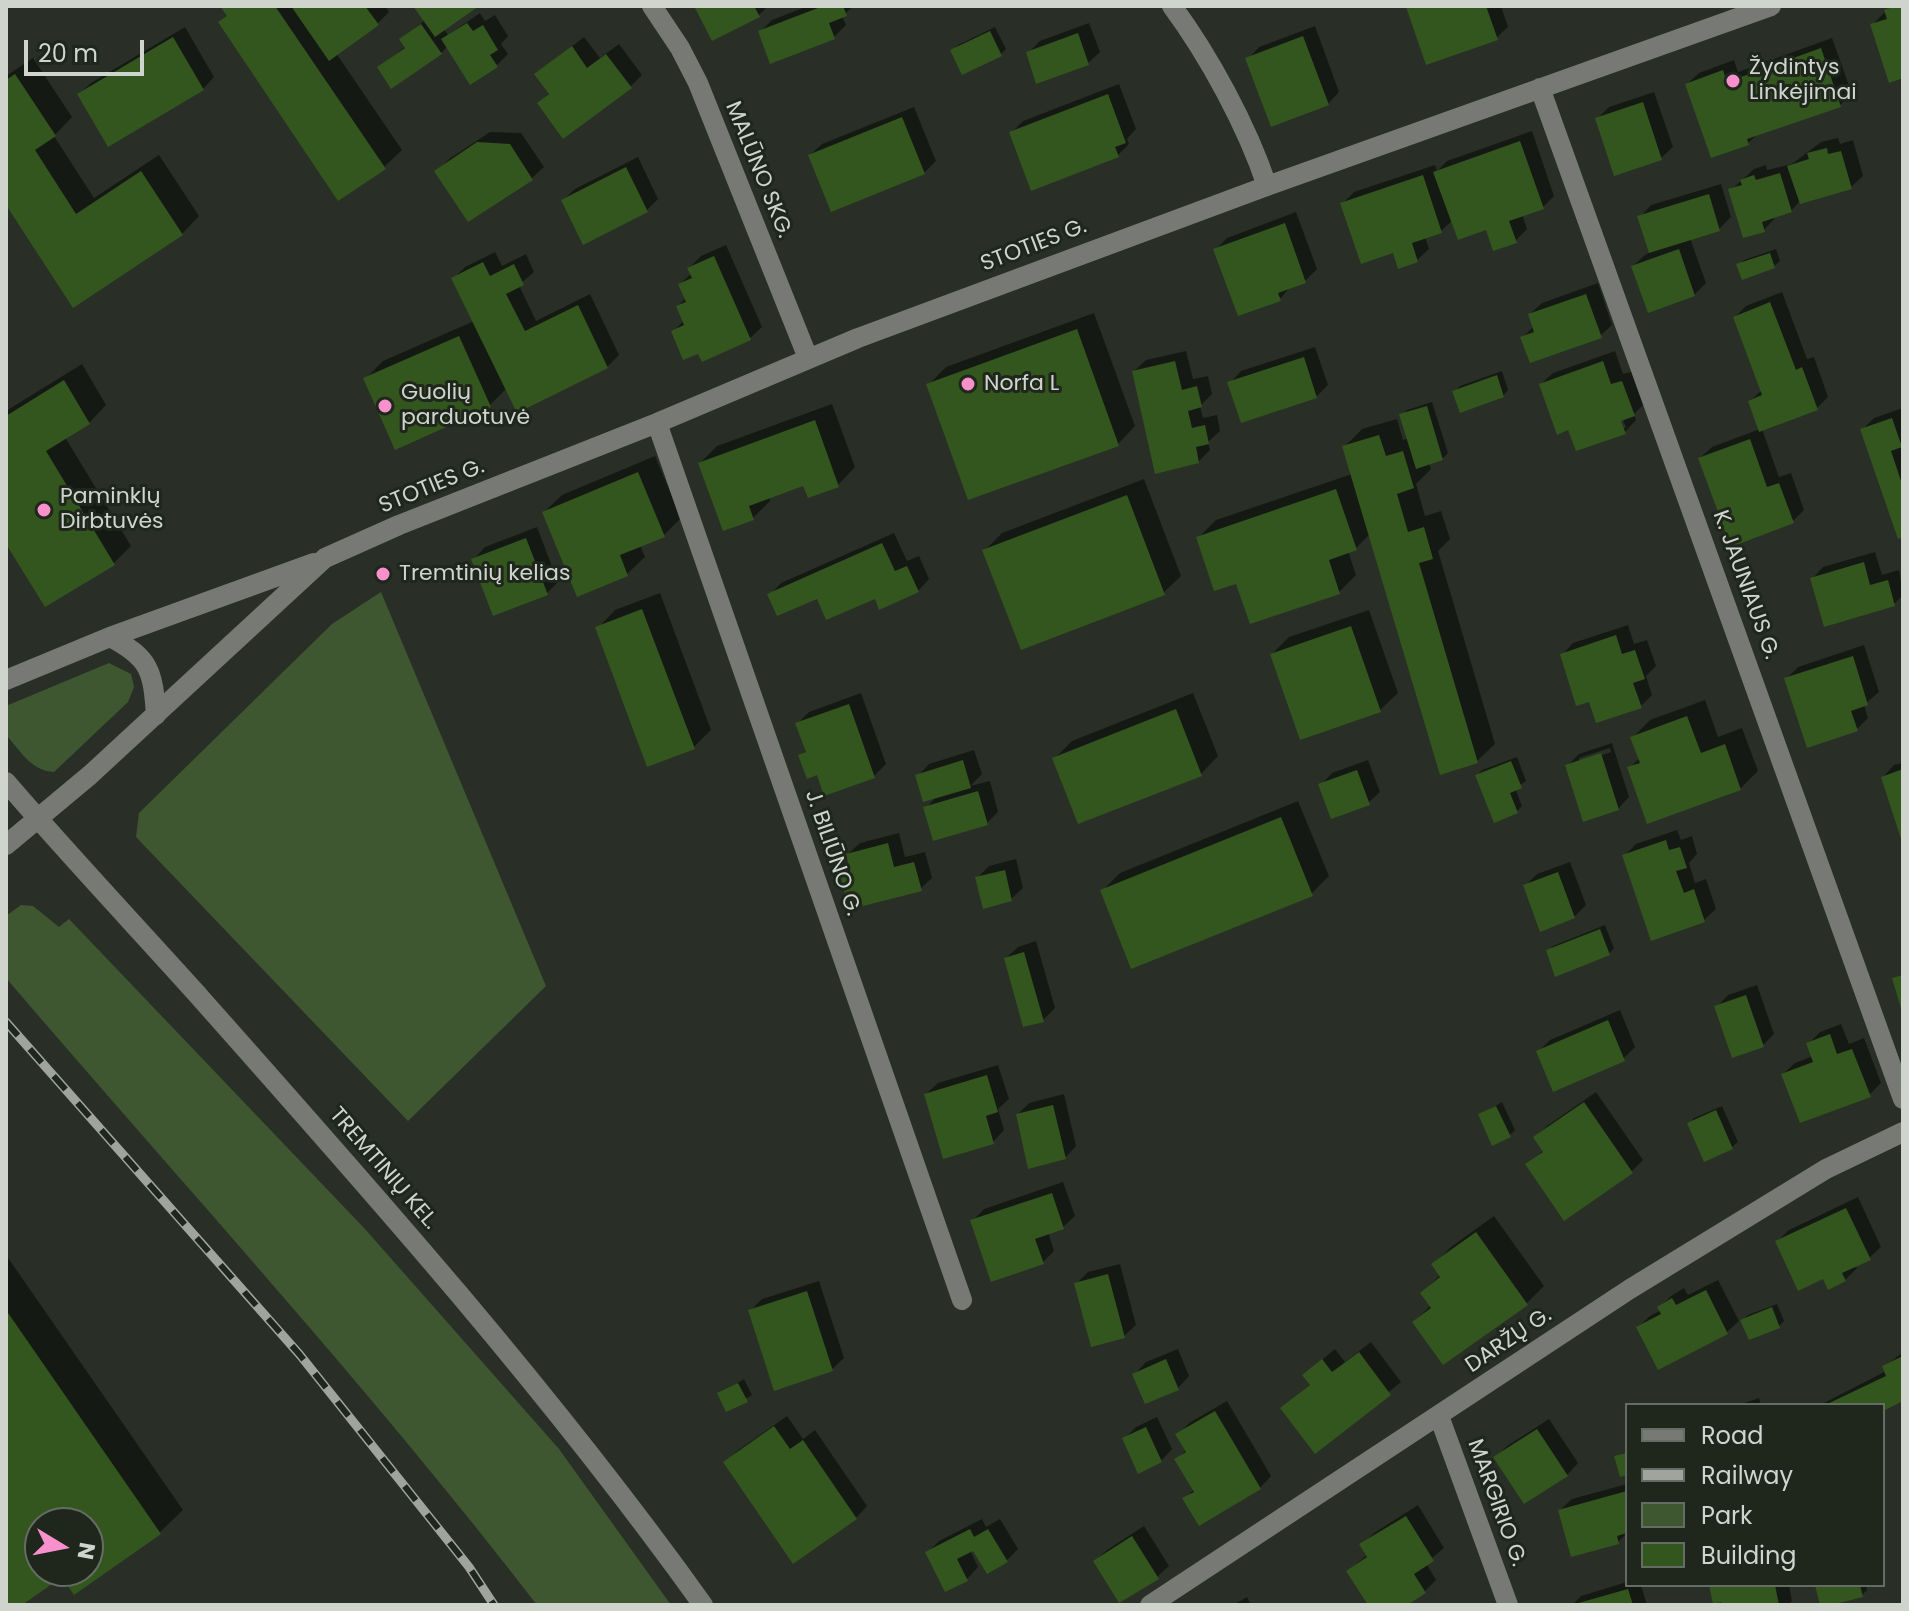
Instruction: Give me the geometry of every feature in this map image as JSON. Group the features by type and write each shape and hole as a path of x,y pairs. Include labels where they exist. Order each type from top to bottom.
{"street":[{"name":"MALŪNO SKG.","path":"652,6 680,48 698,83 808,358"},
{"path":"1172,6 1238,115 1256,151 1267,186"},
{"name":"STOTIES G.","path":"6,680 110,637 325,558 808,358 1267,186 1771,6"},
{"name":"K. JAUNIAUS G.","path":"1540,88 1903,1099"},
{"name":"J. BILIŪNO G.","path":"657,423 962,1300"},
{"name":"STOTIES G.","path":"6,845 156,715 325,558"},
{"path":"110,637 133,649 144,663 154,680 156,715"},
{"name":"TREMTINIŲ KEL.","path":"6,782 195,991 438,1269 592,1455 703,1605"},
{"name":"DARŽŲ G.","path":"1150,1605 1643,1281 1826,1169 1903,1132"},
{"name":"MARGIRIO G.","path":"1439,1416 1508,1605"}],"green space":[{"path":"381,592 546,986 408,1121 136,837 139,813 332,624"},
{"path":"109,663 131,674 134,687 128,702 54,772 32,764 6,735 6,706"},
{"path":"21,905 33,906 59,927 69,919 365,1229 559,1449 671,1605 537,1605 343,1366 6,978 6,916"}],"building":[{"path":"220,6 275,6 386,169 338,201 218,22 227,16"},
{"path":"291,6 365,6 379,25 329,61"},
{"path":"413,6 479,6 435,37"},
{"path":"694,6 754,6 760,17 712,41"},
{"path":"823,6 843,6 847,16 829,23 835,39 770,64 758,31"},
{"path":"1486,6 1498,40 1426,65 1406,7"},
{"path":"1903,6 1903,78 1889,83 1870,24 1887,19 1884,10"},
{"path":"467,23 473,31 483,25 498,50 490,55 498,67 470,85 441,39"},
{"path":"421,24 442,54 391,89 377,67 405,48 399,39"},
{"path":"990,31 1002,56 962,75 950,50"},
{"path":"1078,33 1089,65 1036,84 1026,52"},
{"path":"1303,36 1329,105 1271,127 1245,58"},
{"path":"173,37 204,90 108,147 77,94"},
{"path":"572,46 587,68 606,54 632,88 563,139 537,103 549,94 534,74"},
{"path":"1821,48 1841,107 1747,139 1749,145 1711,158 1685,84 1723,70 1727,82"},
{"path":"15,74 56,136 35,150 76,214 141,171 183,235 73,308 6,205 6,80"},
{"path":"1108,94 1126,143 1115,147 1119,157 1031,191 1009,132"},
{"path":"1643,102 1662,160 1614,176 1595,118"},
{"path":"902,117 925,174 831,212 808,155"},
{"path":"1520,141 1544,209 1509,221 1517,243 1493,251 1486,230 1458,240 1433,172"},
{"path":"477,142 510,144 533,180 468,222 434,171"},
{"path":"1827,148 1828,154 1841,151 1852,189 1800,204 1787,166 1809,159 1807,153"},
{"path":"626,167 648,212 583,245 561,200"},
{"path":"1780,173 1792,212 1762,222 1765,232 1743,238 1728,189 1742,185 1740,180 1754,175 1756,180"},
{"path":"1423,175 1442,233 1412,243 1418,262 1398,269 1393,253 1361,264 1340,203"},
{"path":"1709,194 1720,231 1649,253 1637,216"},
{"path":"1285,223 1306,283 1278,293 1281,301 1238,316 1213,249"},
{"path":"1679,249 1695,296 1648,313 1631,266"},
{"path":"1770,253 1775,268 1742,280 1736,264"},
{"path":"714,256 751,340 702,362 698,354 683,360 671,331 684,325 676,306 686,302 678,284 692,278 687,268"},
{"path":"483,262 490,276 514,264 524,285 506,294 525,331 578,305 608,368 517,413 451,278"},
{"path":"1586,294 1602,338 1530,363 1520,337 1534,332 1528,314"},
{"path":"1770,302 1796,370 1802,367 1818,410 1759,432 1748,401 1762,395 1733,317"},
{"path":"1077,329 1119,446 968,500 926,384"},
{"path":"459,336 491,407 395,450 363,378"},
{"path":"1304,357 1317,398 1241,423 1227,382"},
{"path":"1175,361 1182,390 1197,386 1202,407 1188,411 1192,428 1205,425 1209,444 1196,447 1199,463 1155,474 1132,371"},
{"path":"1603,361 1611,384 1622,381 1635,416 1621,421 1626,434 1576,451 1568,430 1557,435 1539,384"},
{"path":"1497,375 1504,397 1460,413 1452,391"},
{"name":"Paminklų Dirbtuvės","path":"64,380 90,424 46,451 115,565 45,607 6,544 6,416"},
{"path":"1427,406 1443,460 1416,469 1399,414"},
{"path":"1892,418 1902,447 1891,451 1903,487 1903,537 1898,539 1860,429"},
{"path":"815,420 839,487 808,498 803,486 749,506 754,520 723,531 698,463"},
{"path":"1379,435 1386,456 1403,451 1414,488 1397,494 1408,532 1424,527 1433,559 1419,563 1478,763 1440,775 1342,446"},
{"path":"1750,439 1767,487 1779,483 1794,523 1731,547 1698,458"},
{"path":"638,472 665,537 620,555 628,576 577,597 542,512"},
{"path":"1336,489 1357,550 1329,560 1340,594 1250,624 1236,584 1214,591 1196,537"},
{"path":"1127,495 1165,595 1021,650 982,550"},
{"path":"526,538 548,595 493,616 471,559"},
{"path":"882,543 895,571 907,566 919,592 879,610 875,599 826,620 817,599 777,616 767,594"},
{"path":"1864,562 1870,585 1888,580 1895,606 1824,627 1810,578"},
{"path":"642,609 695,749 647,767 595,627"},
{"path":"1351,626 1381,712 1300,740 1270,654"},
{"path":"1616,635 1622,654 1635,650 1645,679 1633,683 1642,708 1596,723 1589,702 1576,706 1560,654"},
{"path":"1853,656 1868,705 1851,711 1858,731 1807,748 1784,678"},
{"path":"849,704 875,778 824,796 817,775 807,779 798,755 806,752 795,723"},
{"path":"1176,709 1202,776 1078,824 1052,758"},
{"path":"1687,716 1701,753 1725,744 1741,790 1647,824 1627,767 1640,763 1630,737"},
{"path":"1601,753 1619,810 1583,822 1565,765"},
{"path":"963,760 971,788 923,802 915,775"},
{"path":"1511,761 1522,788 1510,793 1518,813 1494,823 1475,775"},
{"path":"1903,769 1903,842 1902,842 1881,777"},
{"path":"1357,770 1370,805 1331,819 1318,784"},
{"path":"978,791 988,825 933,841 923,807"},
{"path":"1281,817 1313,896 1131,969 1100,890"},
{"path":"1666,840 1669,850 1680,847 1687,868 1676,871 1684,893 1694,889 1705,922 1651,941 1622,855"},
{"path":"888,843 894,867 914,862 922,891 863,906 861,900 847,903 840,874 850,871 846,854"},
{"path":"1005,870 1012,901 983,909 975,877"},
{"path":"1558,872 1575,918 1540,932 1523,885"},
{"path":"1600,929 1610,955 1555,977 1546,950"},
{"path":"1024,952 1044,1022 1023,1027 1004,958"},
{"path":"1903,975 1903,1011 1902,1012 1892,978"},
{"path":"1746,995 1764,1047 1732,1058 1714,1006"},
{"path":"1608,1020 1625,1061 1553,1092 1536,1051"},
{"path":"1830,1034 1837,1054 1852,1049 1871,1097 1800,1123 1781,1074 1813,1062 1806,1043"},
{"path":"987,1075 998,1112 986,1116 994,1144 943,1159 924,1094"},
{"path":"1584,1102 1633,1173 1564,1221 1525,1164 1543,1152 1533,1137"},
{"path":"1053,1105 1066,1159 1028,1169 1016,1114"},
{"path":"1496,1106 1511,1137 1492,1146 1478,1114"},
{"path":"1716,1110 1733,1149 1704,1162 1687,1123"},
{"path":"1052,1193 1064,1229 1035,1239 1044,1264 991,1282 970,1220"},
{"path":"1846,1208 1871,1260 1842,1273 1846,1281 1828,1290 1823,1279 1798,1291 1775,1241"},
{"path":"1476,1232 1528,1305 1443,1365 1412,1322 1431,1308 1420,1293 1440,1277 1431,1264"},
{"path":"1108,1274 1125,1338 1091,1347 1074,1283"},
{"path":"1706,1290 1728,1334 1658,1370 1636,1327 1661,1314 1657,1307 1672,1298 1676,1305"},
{"path":"807,1291 833,1371 774,1391 748,1310"},
{"path":"1772,1307 1780,1328 1749,1340 1740,1320"},
{"path":"6,1310 161,1534 104,1574 104,1507 24,1507 24,1587 48,1587 22,1605 6,1605"},
{"path":"1359,1352 1391,1395 1315,1454 1280,1408 1310,1385 1302,1375 1322,1359 1332,1372"},
{"path":"1903,1356 1903,1401 1885,1410 1885,1403 1829,1403 1886,1376 1882,1366"},
{"path":"1166,1359 1179,1390 1145,1404 1132,1374"},
{"path":"738,1383 748,1402 726,1412 717,1393"},
{"path":"1215,1411 1261,1489 1199,1526 1182,1498 1194,1492 1174,1459 1186,1452 1175,1434"},
{"path":"774,1426 790,1449 803,1440 857,1519 793,1564 723,1462"},
{"path":"1146,1427 1162,1462 1138,1474 1122,1438"},
{"path":"1537,1429 1568,1476 1524,1504 1493,1457"},
{"path":"1625,1453 1625,1476 1620,1477 1614,1456"},
{"path":"1625,1492 1625,1534 1617,1536 1619,1544 1571,1557 1558,1510"},
{"path":"1406,1516 1434,1561 1414,1574 1426,1593 1407,1605 1368,1605 1346,1571 1367,1557 1359,1544"},
{"path":"970,1529 974,1537 988,1529 1008,1562 987,1574 973,1551 957,1559 968,1581 945,1592 925,1552"},
{"path":"1132,1536 1159,1579 1119,1603 1093,1561"},
{"path":"69,1587 85,1587 74,1595"},
{"path":"1709,1587 1775,1587 1779,1605 1722,1605 1721,1602 1713,1604"},
{"path":"1816,1587 1860,1587 1863,1597 1820,1605"},
{"path":"1628,1589 1633,1605 1575,1605 1575,1604"}],"railway":[{"path":"6,1022 300,1355 469,1567 494,1605"}],"place":[{"name":"Žydintys Linkėjimai","path":"1733,81"},
{"name":"Norfa L","path":"968,384"},
{"name":"Guolių parduotuvė","path":"385,406"},
{"name":"Paminklų Dirbtuvės","path":"44,510"},
{"name":"Tremtinių kelias","path":"383,574"}]}
